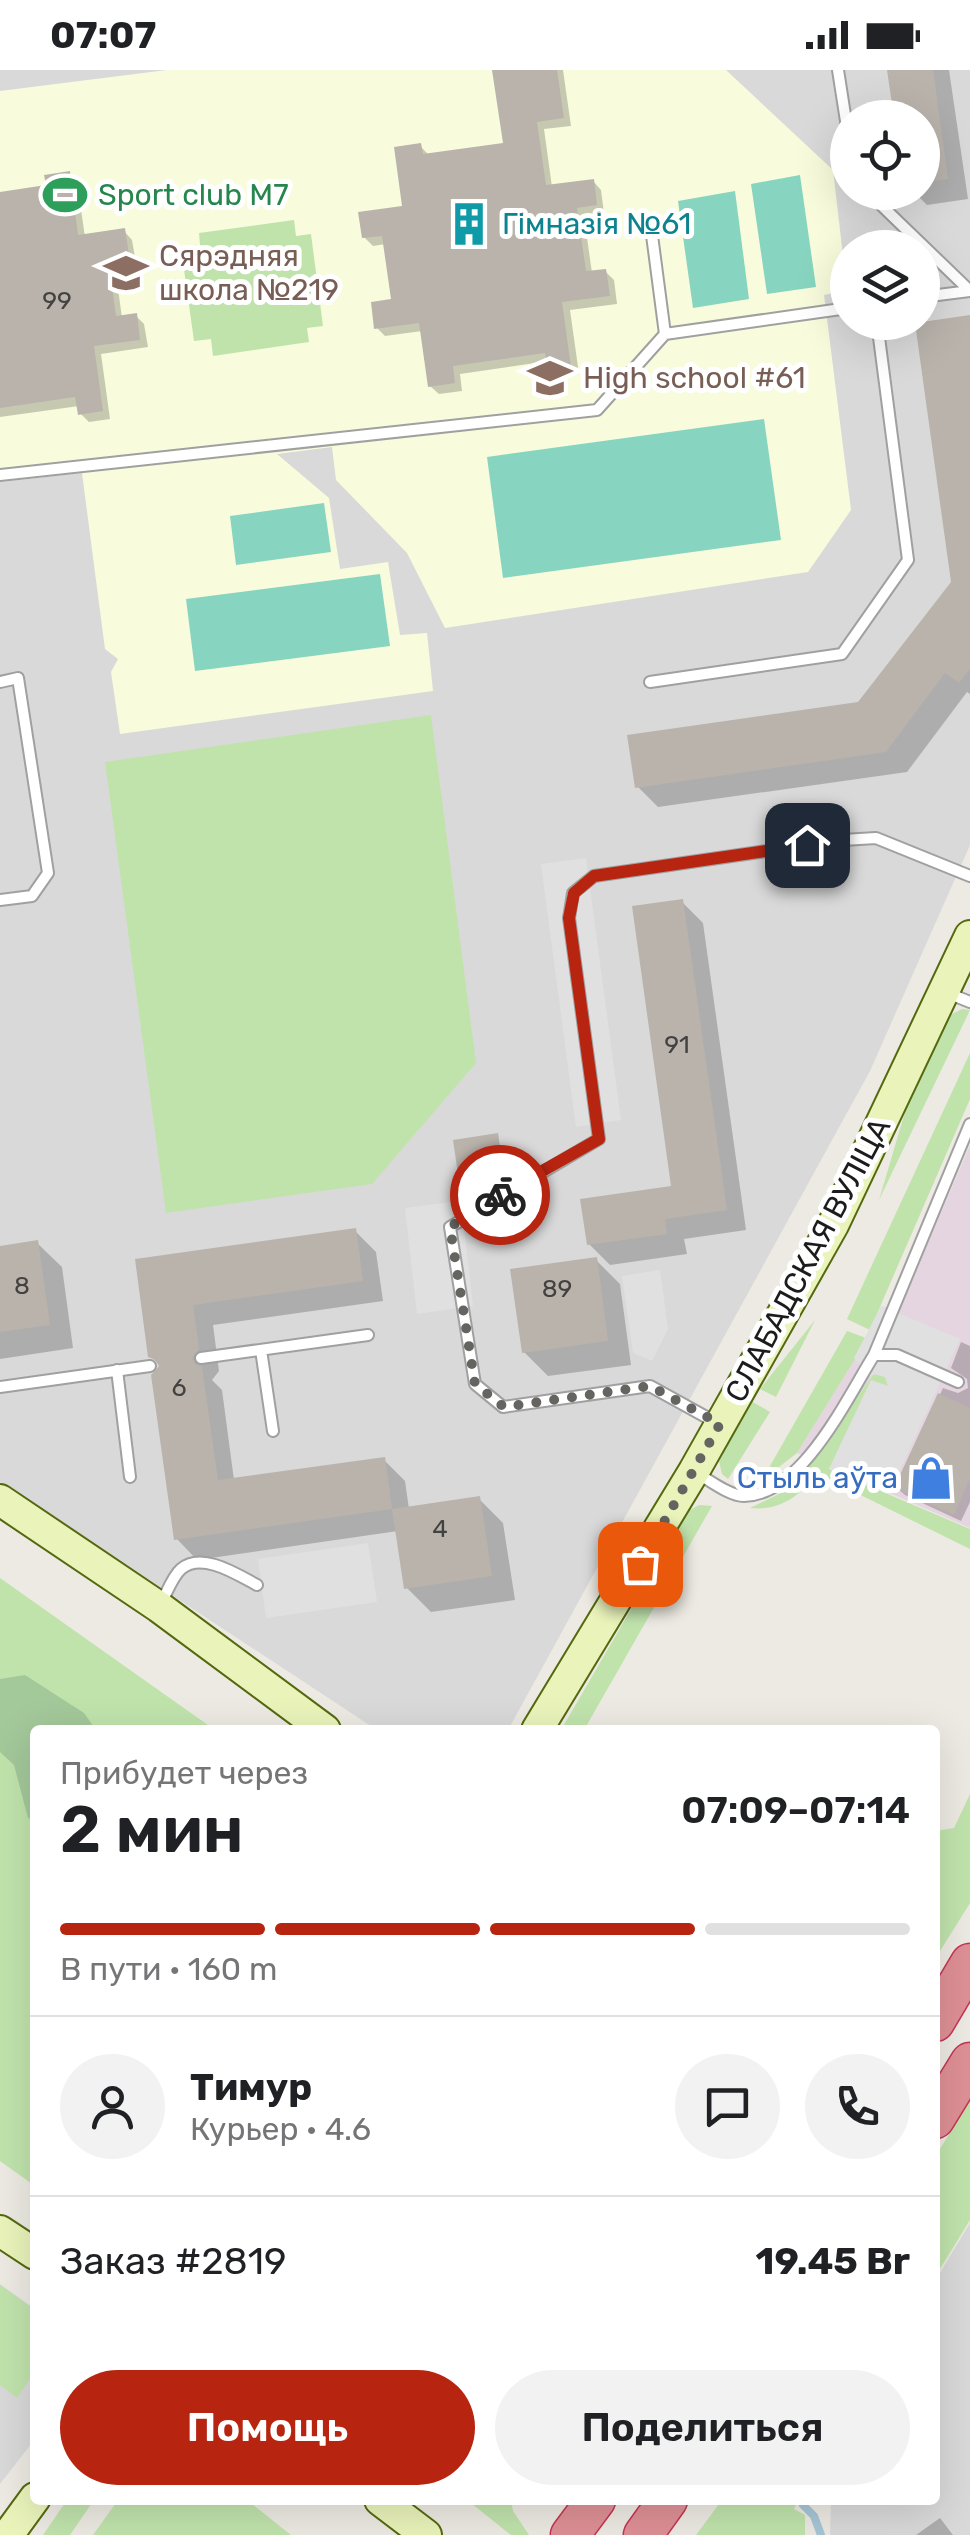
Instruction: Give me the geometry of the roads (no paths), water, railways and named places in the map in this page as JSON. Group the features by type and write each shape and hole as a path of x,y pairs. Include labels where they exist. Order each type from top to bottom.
{"highway":[{"path":"940,2014 970,1963"},
{"path":"940,2111 970,2062"},
{"path":"643,2535 664,2505"}],"main road":[{"name":"СЛАБАДСКАЯ ВУЛІЦА","path":"540,1725 694,1472 957,997 970,936"},
{"path":"0,1500 159,1607 317,1725"},
{"path":"0,2230 30,2251"},
{"path":"10,2534 30,2505"},
{"path":"387,2505 426,2535"}],"lane":[{"path":"838,70 843,100"},
{"path":"886,210 970,291"},
{"path":"650,220 665,334"},
{"path":"940,295 970,291"},
{"path":"0,475 597,410 665,334 830,311"},
{"path":"650,682 842,654 908,560 879,340"},
{"path":"0,682 18,678 48,874 32,896 0,900"},
{"path":"720,1424 650,1386 504,1407 475,1384 450,1227 599,1139 569,918 574,893 594,876 876,838 970,876"},
{"path":"694,1472 738,1496 746,1496 789,1478 809,1458 874,1355 970,1124"},
{"path":"200,1358 368,1336"},
{"path":"261,1350 272,1431"},
{"path":"874,1355 897,1356 958,1382"},
{"path":"0,1387 150,1366"},
{"path":"117,1370 130,1477"},
{"path":"159,1607 180,1570 194,1563 222,1567 257,1586"}],"waterway":[{"path":"803,2505 814,2516 821,2535"}],"place":[{"name":"Sport club M7","path":"65,195"},
{"name":"Гімназія №61","path":"469,224"},
{"name":"Сярэдняя школа №219","path":"126,273"},
{"name":"High school #61","path":"550,378"},
{"name":"Стыль аўта","path":"931,1478"}]}
